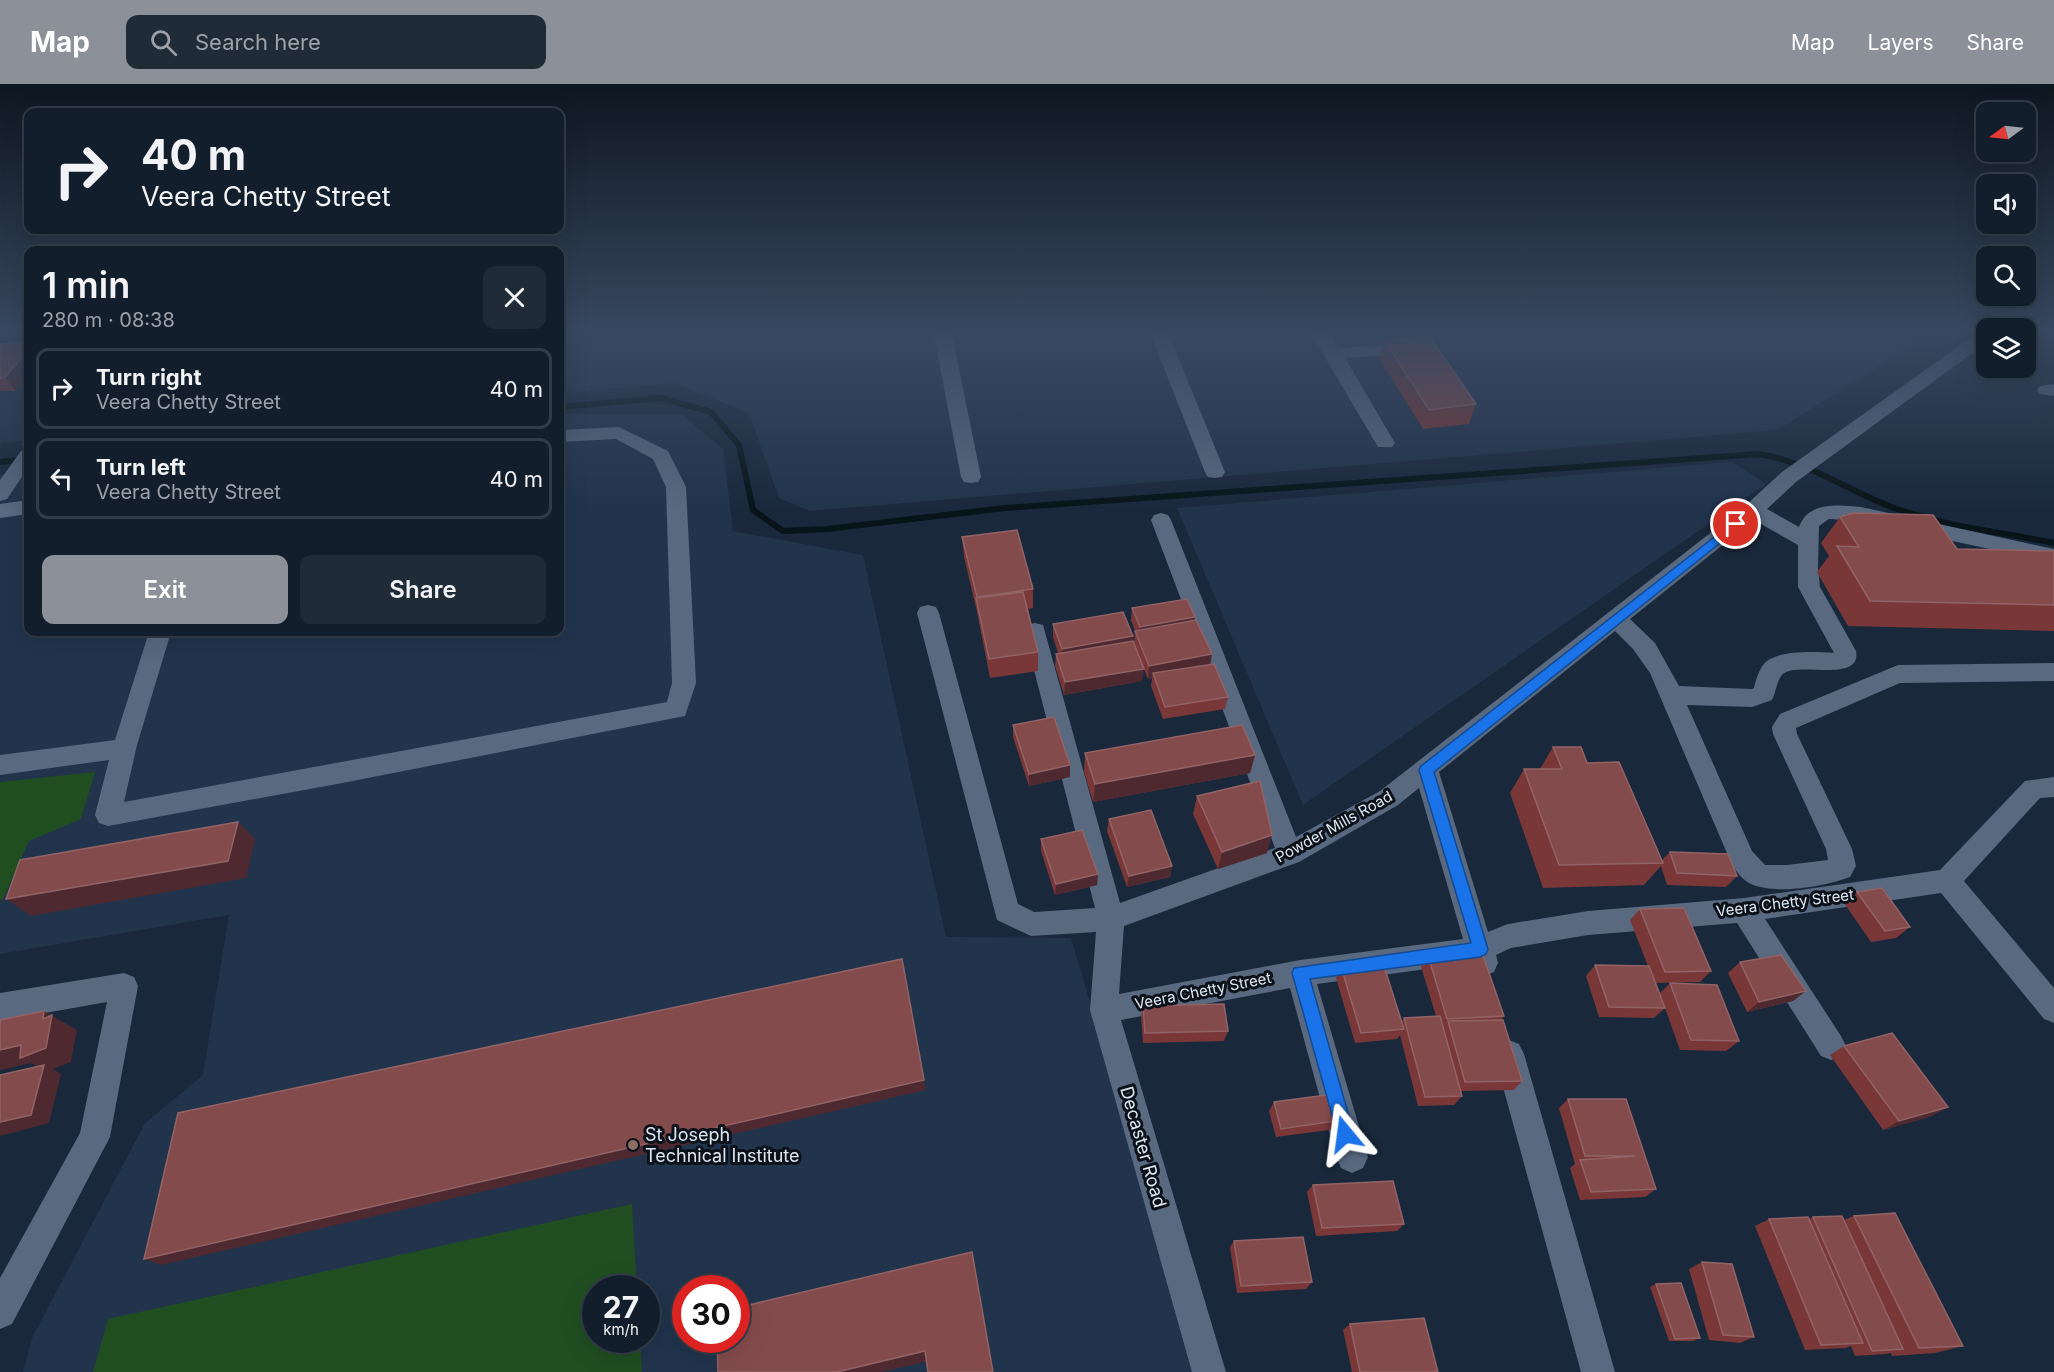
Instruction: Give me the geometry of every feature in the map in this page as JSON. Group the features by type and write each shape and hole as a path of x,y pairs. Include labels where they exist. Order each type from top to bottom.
{"street":[{"path":"953,390 970,477"},
{"path":"1182,390 1215,472"},
{"path":"1355,390 1385,443"},
{"name":"Powder Mills Road","path":"928,613 1007,911 1031,924 1111,919 1290,854 1389,798 1753,510 1789,477 1910,390"},
{"path":"159,636 124,748 108,815 677,709 684,683 676,487 661,456 619,433 564,436"},
{"path":"0,494 24,462"},
{"path":"0,511 24,508"},
{"path":"1753,510 1809,542"},
{"path":"1671,696 1752,698 1764,694 1770,673 1775,666 1795,662 1841,661 1846,657 1845,651 1809,587 1809,525 1824,513 1846,512 2054,556"},
{"path":"1161,520 1290,854"},
{"path":"1615,620 1641,640 1661,672 1742,858 1754,872 1769,877 1825,872 1840,869 1843,866 1839,849 1785,734 1784,728 1788,721 1899,675 2054,672"},
{"name":"Decaster Road","path":"1035,631 1111,919 1104,1010 1209,1372"},
{"path":"0,765 124,748"},
{"path":"1426,770 1490,984"},
{"path":"2054,787 2034,788 1947,881 2054,1009"},
{"name":"Veera Chetty Street","path":"1104,1010 1300,973 1480,949 1508,936 1588,923 1744,910 1947,881"},
{"path":"1744,910 1831,1046"},
{"path":"1300,973 1352,1157"},
{"path":"0,1007 124,986 95,1137 0,1312"},
{"path":"1503,1029 1598,1372"}],"shaded area":[{"path":"0,390 24,390 24,440 0,443"},
{"path":"564,390 593,390 564,393"},
{"path":"692,390 1841,390 1777,430 810,511 779,498 749,413"},
{"path":"681,414 723,449 733,531 863,555 946,937 1071,938 1199,1372 23,1372 32,1338 145,1123 203,1075 229,915 0,954 0,475 24,472 24,636 564,636 564,415"},
{"path":"1732,462 1766,484 1303,805 1177,508"}],"green space":[{"path":"95,772 81,819 29,841 4,897 0,901 0,782"},
{"path":"632,1204 636,1275 582,1275 582,1353 641,1353 642,1372 93,1372 108,1319"}],"building":[{"path":"1416,390 1466,390 1476,404 1429,410"},
{"path":"1853,513 1933,515 1957,549 2054,551 2054,605 1870,601 1837,546 1859,547 1840,517"},
{"path":"1017,530 1033,589 977,597 962,537"},
{"path":"1023,592 1038,652 989,659 976,598"},
{"path":"1187,599 1195,617 1140,627 1132,608"},
{"path":"1123,612 1133,636 1062,649 1053,624"},
{"path":"1196,620 1212,654 1149,666 1135,631"},
{"path":"1133,641 1144,669 1065,682 1056,654"},
{"path":"1214,664 1228,697 1165,707 1153,673"},
{"path":"1054,717 1070,765 1029,774 1013,725"},
{"path":"1242,725 1255,755 1095,784 1085,753"},
{"path":"1553,747 1581,747 1587,763 1619,762 1663,863 1559,865 1524,769 1562,769"},
{"path":"1260,781 1272,835 1222,852 1197,796"},
{"path":"1151,810 1172,866 1129,876 1109,819"},
{"path":"238,822 228,861 6,899 20,860"},
{"path":"1082,830 1098,874 1056,884 1041,839"},
{"path":"1670,852 1728,854 1737,876 1677,873"},
{"path":"1882,888 1910,927 1885,931 1857,892"},
{"path":"1684,908 1711,971 1665,972 1640,909"},
{"path":"1481,950 1504,1016 1447,1019 1427,952"},
{"path":"1781,955 1806,991 1759,1002 1740,962"},
{"path":"902,959 924,1080 144,1259 178,1113"},
{"path":"1383,963 1404,1029 1361,1033 1341,967"},
{"path":"1595,965 1649,966 1665,1008 1609,1007"},
{"path":"1670,983 1717,985 1739,1041 1691,1040"},
{"path":"1224,1004 1228,1031 1145,1033 1143,1006"},
{"path":"44,1011 43,1019 52,1015 46,1048 20,1058 21,1045 0,1050 0,1020"},
{"path":"1440,1016 1462,1096 1425,1097 1404,1018"},
{"path":"1503,1020 1522,1081 1465,1082 1448,1021"},
{"path":"1892,1033 1948,1107 1899,1121 1844,1046"},
{"path":"44,1065 31,1115 0,1122 0,1075"},
{"path":"1334,1094 1343,1120 1281,1129 1274,1102"},
{"path":"1568,1099 1626,1099 1656,1189 1591,1192 1580,1160 1635,1156 1585,1156"},
{"path":"1393,1181 1404,1224 1322,1228 1313,1185"},
{"path":"1895,1213 1963,1346 1919,1348 1854,1216"},
{"path":"1842,1216 1903,1349 1872,1351 1813,1217"},
{"path":"1808,1217 1863,1343 1821,1345 1769,1219"},
{"path":"1303,1237 1312,1282 1241,1286 1234,1241"},
{"path":"972,1252 993,1372 928,1372 925,1351 837,1372 718,1372 717,1353 750,1353 750,1305"},
{"path":"1702,1262 1732,1264 1754,1337 1723,1335"},
{"path":"1681,1283 1700,1338 1675,1339 1656,1284"},
{"path":"1424,1318 1438,1372 1360,1372 1350,1324"}],"waterway":[{"path":"564,407 660,398 711,412 739,445 753,510 783,531 827,529 1005,508 1758,454 1792,462 1909,513 1950,524 2054,543"},
{"path":"0,462 24,459"}],"place":[{"name":"St Joseph Technical Institute","path":"633,1145"}],"route":[{"path":"1345,1134 1300,973 1480,949 1426,770 1736,524"}]}
